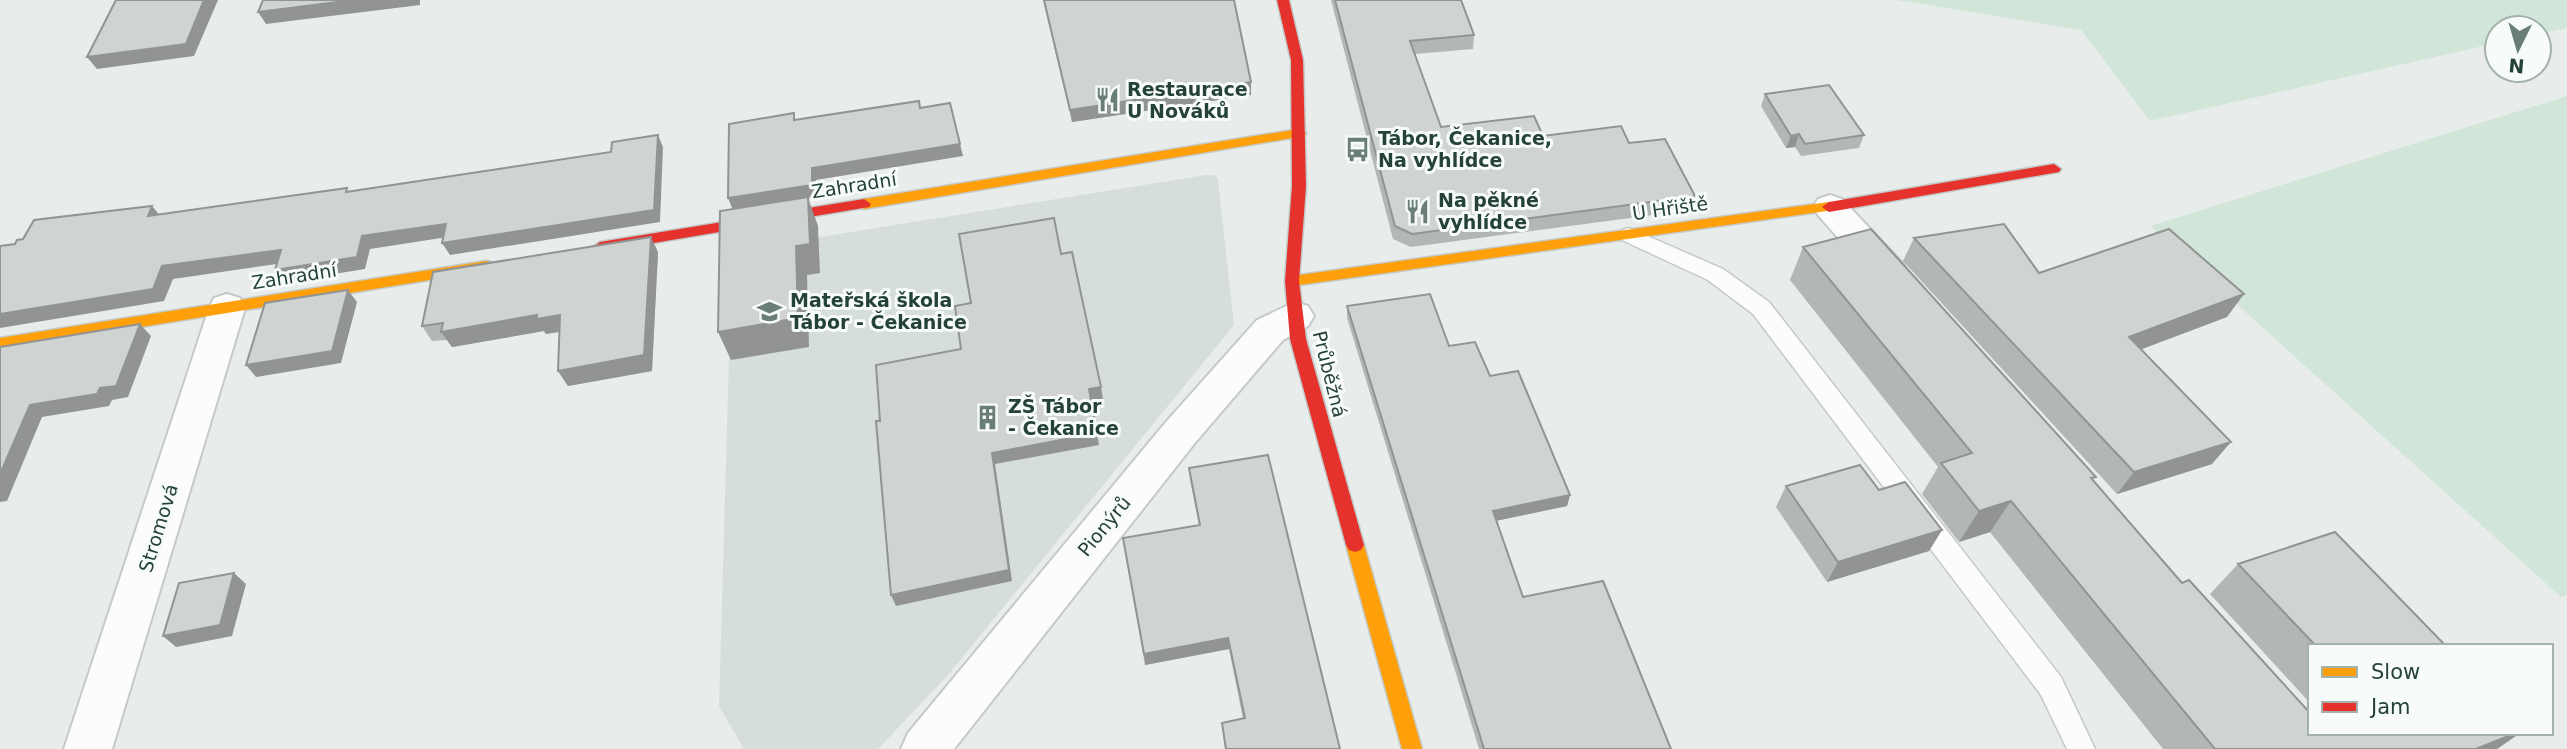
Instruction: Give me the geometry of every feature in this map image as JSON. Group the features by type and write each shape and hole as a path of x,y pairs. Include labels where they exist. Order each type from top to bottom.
{"street":[{"name":"Průběžná","path":"1283,0 1297,60 1299,186 1293,298 1301,351 1412,749"},
{"name":"Zahradní","path":"584,250 1299,133"},
{"name":"U Hřiště","path":"1293,298 1629,235 1830,207 2054,169"},
{"path":"1830,207 1913,299"},
{"name":"Zahradní","path":"0,344 502,263"},
{"name":"Pionýrů","path":"925,749 1220,386 1270,330 1293,298"},
{"name":"Stromová","path":"88,749 227,308"}],"lane":[{"path":"1629,235 1684,259 1728,283 1761,308 2051,686 2081,749"}],"shaded area":[{"path":"1214,175 1218,179 1234,325 948,675 878,749 744,749 719,706 732,251"}],"green space":[{"path":"1897,0 2567,0 2567,28 2553,31 2553,14 2483,14 2483,46 2150,121 2081,30"},
{"path":"2567,96 2567,595 2561,597 2150,226"}],"building":[{"path":"116,0 204,0 186,44 87,57"},
{"path":"263,0 354,0 258,12"},
{"path":"1044,0 1234,0 1251,82 1070,110"},
{"path":"1335,0 1461,0 1474,35 1410,41 1441,127 1534,116 1543,136 1621,126 1629,143 1665,139 1695,196 1412,234 1395,226"},
{"path":"1829,85 1864,135 1805,144 1799,134 1791,136 1765,94"},
{"path":"919,101 920,108 950,103 960,144 812,168 812,185 728,198 729,124 794,113 794,120"},
{"path":"658,135 654,210 442,243 446,224 362,236 357,257 275,270 281,250 162,266 153,289 0,314 0,246 15,244 17,240 23,239 34,220 152,206 148,216 347,188 346,192 611,152 612,142"},
{"path":"808,197 810,244 796,246 798,318 718,332 720,211"},
{"name":"ZŠ Tábor - Čekanice","path":"1054,218 1061,254 1072,252 1101,387 1089,389 1097,433 992,453 1009,570 891,595 876,421 880,421 876,365 961,349 955,306 971,303 959,234"},
{"path":"2004,224 2039,273 2169,229 2244,294 2129,337 2231,442 2134,472 1914,238"},
{"path":"1871,229 2096,477 2091,478 2182,583 2189,580 2308,711 2308,735 2511,735 2476,749 2215,749 2011,501 1979,511 1941,463 1972,453 1803,247"},
{"path":"651,237 644,355 558,371 560,315 537,319 537,315 441,332 443,323 422,326 433,272"},
{"path":"348,290 332,351 246,365 265,303"},
{"path":"1430,294 1449,346 1475,342 1490,376 1518,371 1570,495 1493,511 1523,597 1603,581 1671,749 1484,749 1347,306"},
{"path":"140,324 116,386 100,388 97,394 30,405 0,474 0,347"},
{"path":"1268,455 1340,749 1226,749 1222,723 1245,718 1228,638 1144,654 1123,538 1200,525 1189,468"},
{"path":"1860,465 1879,490 1905,482 1942,530 1838,562 1786,486"},
{"path":"2335,532 2444,644 2314,644 2238,564"},
{"path":"234,573 220,625 163,636 179,583"}],"traffic: slow":[{"path":"864,204 1299,133"},
{"path":"1292,281 1829,207"},
{"path":"0,344 486,266"},
{"path":"1355,545 1412,749"}],"traffic: jam":[{"path":"1283,0 1297,60 1299,186 1292,281 1298,339 1355,545"},
{"path":"1829,207 2054,169"},
{"path":"600,247 864,204"}],"place":[{"name":"Restaurace U Nováků","path":"1107,100"},
{"name":"Tábor, Čekanice, Na vyhlídce","path":"1358,149"},
{"name":"Na pěkné vyhlídce","path":"1418,211"},
{"name":"Mateřská škola Tábor - Čekanice","path":"770,311"},
{"name":"ZŠ Tábor - Čekanice","path":"988,417"}]}
